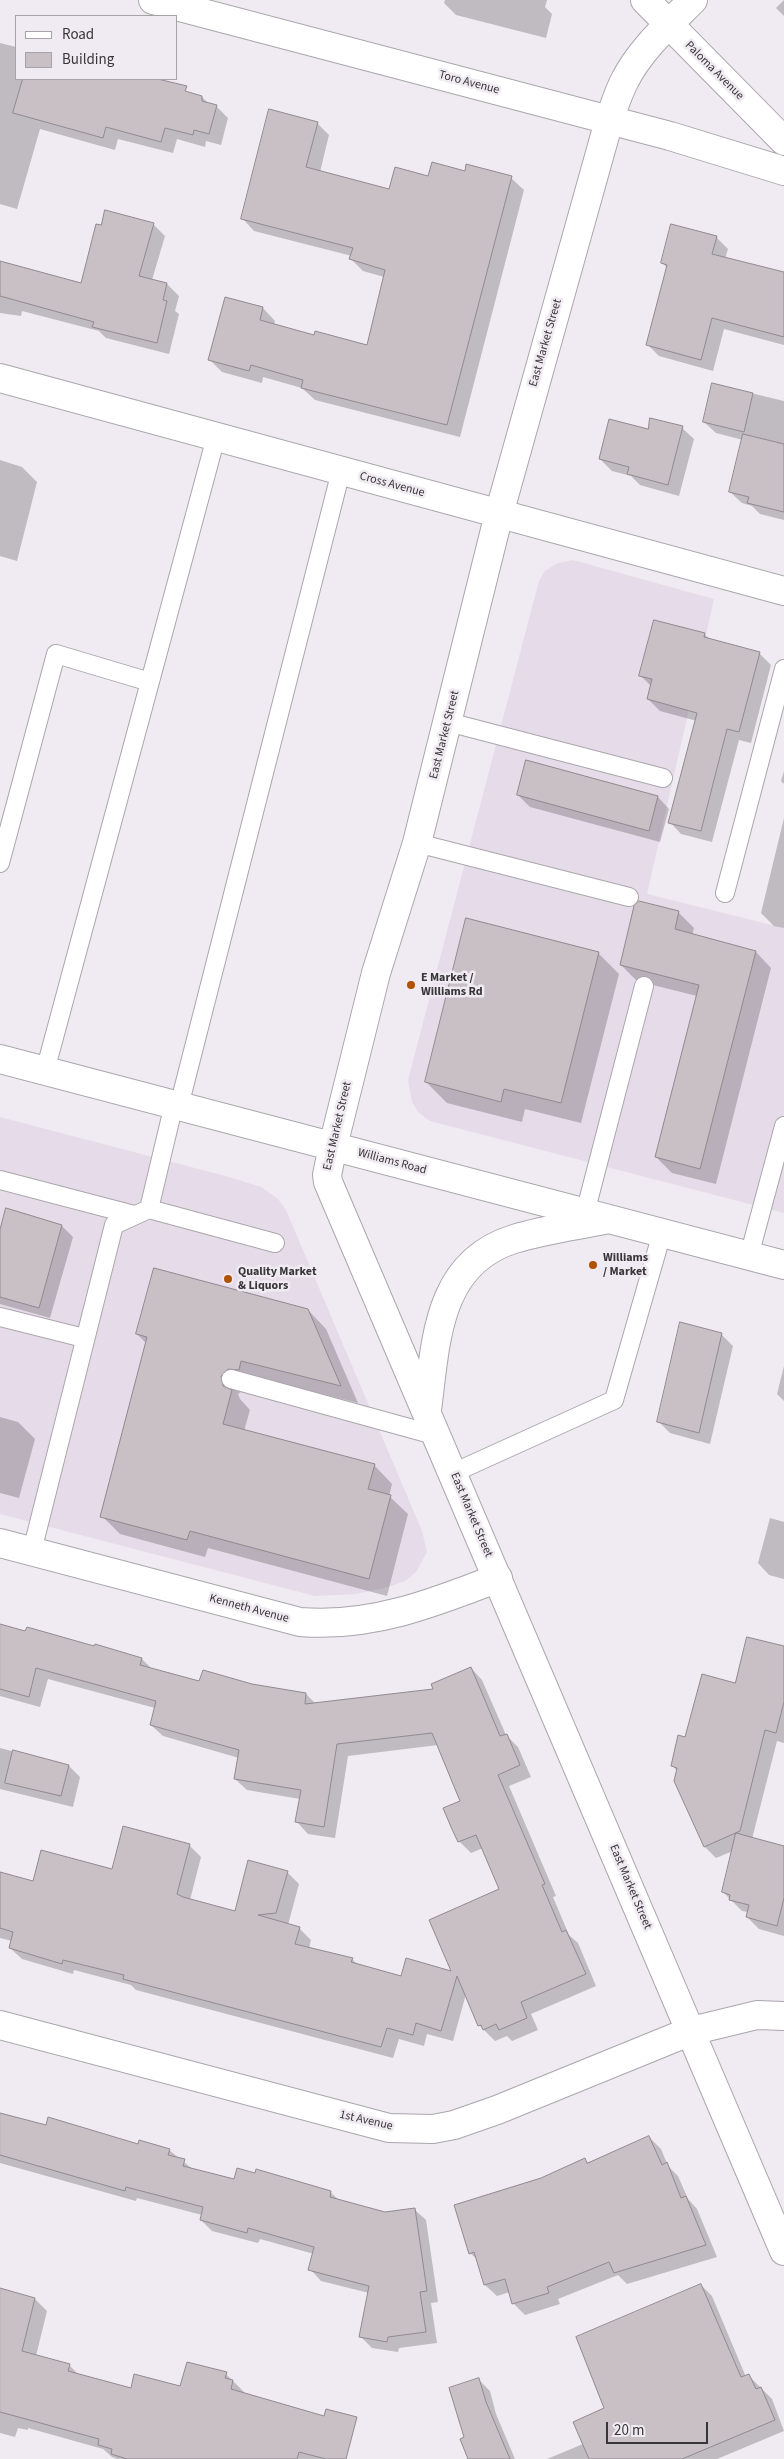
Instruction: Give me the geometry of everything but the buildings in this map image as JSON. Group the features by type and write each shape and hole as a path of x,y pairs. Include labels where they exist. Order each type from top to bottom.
{"street":[{"name":"Toro Avenue","path":"153,0 609,120 784,171"},
{"name":"Paloma Avenue","path":"645,0 784,141"},
{"name":"East Market Street","path":"693,0 668,24 626,79 609,120 498,514 417,843 376,973 327,1175 328,1182 438,1436 784,2251"},
{"name":"Cross Avenue","path":"0,378 784,591"},
{"name":"Williams Road","path":"0,1059 784,1265"},
{"path":"427,1411 442,1310 458,1278 483,1255 512,1239 597,1216"},
{"name":"Kenneth Avenue","path":"0,1542 300,1622 324,1624 366,1620 401,1612 498,1578"},
{"name":"1st Avenue","path":"0,2025 389,2128 411,2130 433,2129 474,2120 691,2031 757,2015 784,2016"}],"lane":[{"path":"45,1071 216,437"},
{"path":"32,1551 84,1338 114,1225 141,1212 177,1105 342,471"},
{"path":"0,863 56,654 150,682"},
{"path":"725,893 784,669"},
{"path":"448,722 663,778"},
{"path":"417,843 629,897"},
{"path":"597,1216 644,986"},
{"path":"748,1256 784,1126"},
{"path":"0,1180 275,1243"},
{"path":"453,1473 614,1400 662,1233"},
{"path":"0,1318 84,1338"},
{"path":"231,1379 438,1436"}],"shaded area":[{"path":"573,560 714,599 647,894 784,928 784,1213 430,1121 418,1112 412,1102 408,1080 539,581 545,571 558,563"},
{"path":"0,1117 229,1177 261,1187 278,1199 286,1210 422,1531 427,1552 416,1572 405,1581 388,1587 356,1594 315,1596 0,1514"}],"place":[{"name":"E Market / Williams Rd","path":"411,985"},
{"name":"Williams / Market","path":"593,1265"},
{"name":"Quality Market & Liquors","path":"228,1279"}]}
